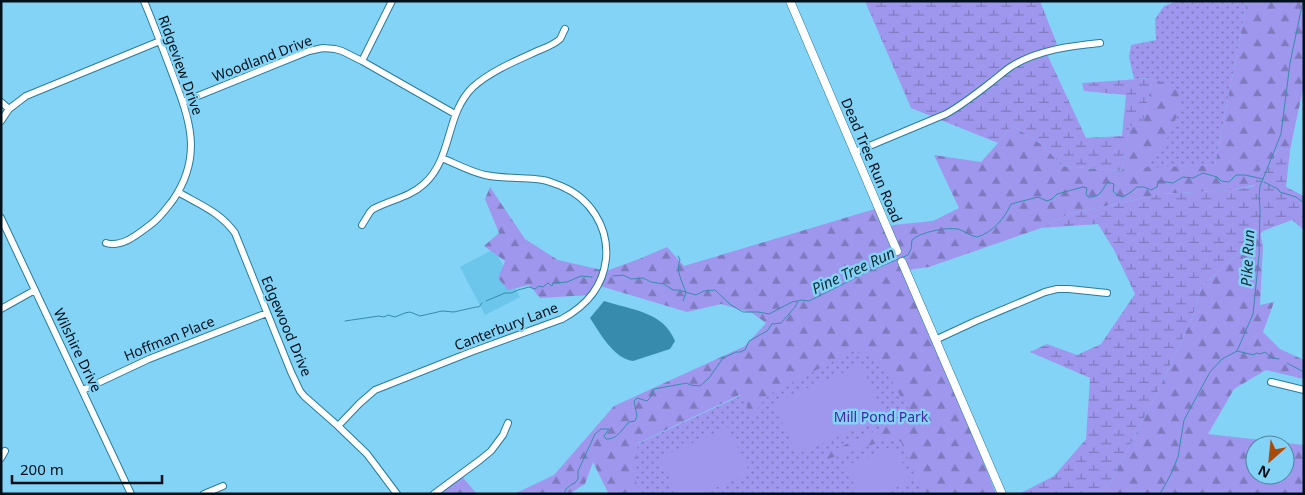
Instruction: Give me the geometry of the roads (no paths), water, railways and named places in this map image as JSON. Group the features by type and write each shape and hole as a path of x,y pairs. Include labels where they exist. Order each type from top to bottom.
{"street":[{"name":"Ridgeview Drive","path":"106,243 115,244 134,237 156,221 178,192 188,169 191,154 189,120 144,1"},
{"path":"362,61 392,1"},
{"name":"Dead Tree Run Road","path":"790,1 1002,494"},
{"path":"362,225 373,209 411,193 424,184 435,171 442,158 455,114 472,88 516,60 555,42 561,37 565,29"},
{"path":"1,121 9,109 18,101 36,91 160,41"},
{"path":"854,152 946,114 1011,66 1022,61 1042,53 1070,46 1100,43"},
{"name":"Woodland Drive","path":"183,102 309,51 323,48 335,49 362,61 455,114"},
{"path":"1,102 9,109"},
{"name":"Canterbury Lane","path":"338,426 360,402 375,390 572,313 591,296 603,272 606,255 602,228 591,207 578,195 566,188 544,180 482,175 442,158"},
{"name":"Edgewood Drive","path":"178,192 219,216 235,233 300,391 367,454 397,494"},
{"name":"Wilshire Drive","path":"1,218 131,494"},
{"path":"935,340 1045,292 1069,289 1107,293"},
{"path":"1,310 35,290"},
{"name":"Hoffman Place","path":"83,390 149,359 267,313"},
{"path":"1272,382 1304,390"},
{"path":"434,494 491,451 503,435 508,423"},
{"path":"204,494 223,486"}],"waterway":[{"name":"Pike Run","path":"1160,494 1178,457 1184,420 1210,372 1222,359 1237,351 1253,314 1259,256 1260,186 1281,134 1290,63 1303,1"},
{"name":"Pine Tree Run","path":"564,494 566,489 578,479 578,471 595,434 601,429 609,429 604,436 606,439 610,439 619,434 629,422 635,421 637,416 634,401 637,398 647,401 654,389 687,383 700,386 709,378 723,358 745,350 749,341 767,331 772,324 781,323 798,301 809,301 865,273 908,255 912,240 916,237 947,229 958,229 977,237 988,232 997,224 1011,204 1038,197 1047,201 1057,194 1083,187 1087,188 1086,194 1088,197 1092,197 1100,193 1108,182 1114,184 1113,191 1123,197 1137,187 1151,190 1157,187 1158,181 1173,183 1183,177 1193,178 1203,173 1217,177 1221,181 1229,182 1236,175 1263,179"},
{"path":"1264,182 1280,192 1296,197 1304,203"},
{"path":"678,256 680,260 678,268 686,293 683,301"},
{"path":"613,276 623,275 631,279 643,278 651,282 664,284 673,290 696,295 704,291 715,290 731,305 743,312 769,314 797,301"},
{"path":"486,301 505,293 529,287 535,289 539,286 543,287 548,283 552,286 553,283 567,282 581,276 592,277"},
{"path":"345,321 388,315 395,317 410,312 420,316 442,311 454,312 479,307 482,303"},
{"path":"1237,351 1254,355 1265,352 1272,358 1279,359"},
{"path":"1287,363 1304,372"}],"park label":[{"name":"Mill Pond Park","path":"881,416"}]}
